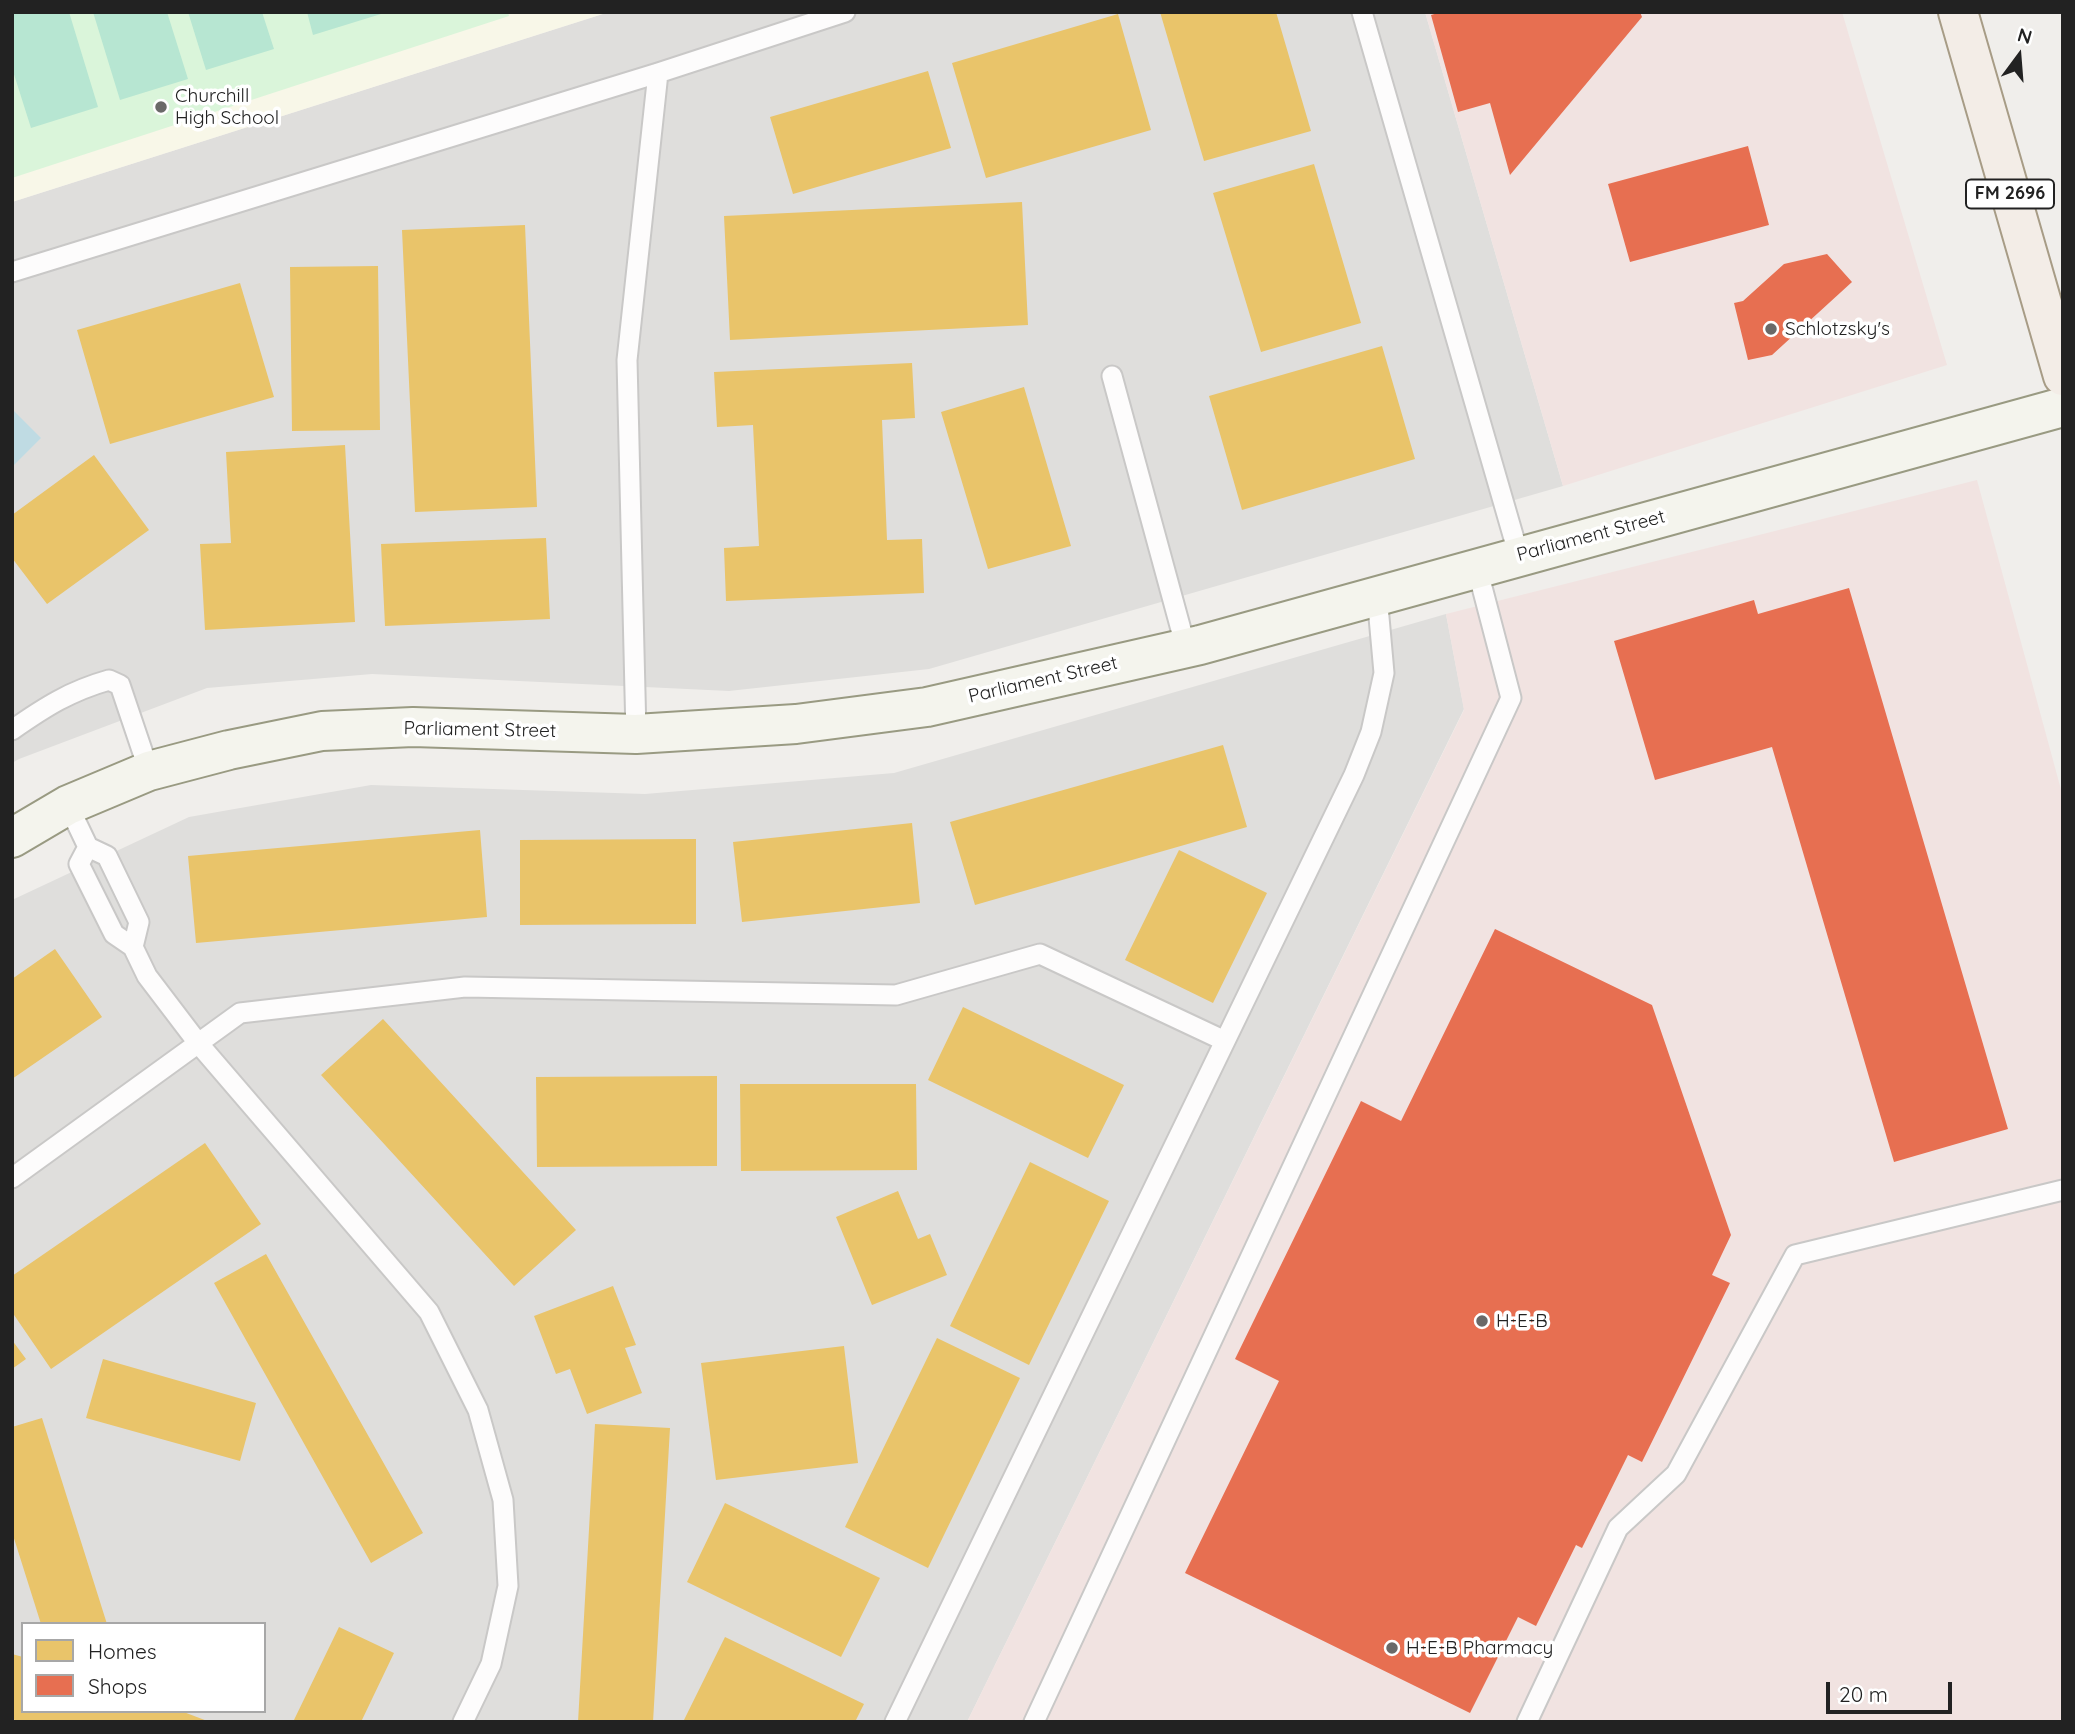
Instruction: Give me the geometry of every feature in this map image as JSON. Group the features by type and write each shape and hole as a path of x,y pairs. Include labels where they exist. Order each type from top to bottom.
{"main road":[{"name":"FM 2696","path":"1958,12 2063,376"}],"street":[{"name":"Parliament Street","path":"12,838 68,805 149,771 229,750 322,731 413,727 636,734 796,724 927,707 1186,648 2063,407"}],"lane":[{"path":"12,272 658,73 845,12"},
{"path":"1362,12 1519,556"},
{"path":"636,734 627,360 658,73"},
{"path":"1112,376 1186,648"},
{"path":"1034,1722 1511,698 1477,568"},
{"path":"895,1722 1354,775 1371,732 1384,673 1377,595"},
{"path":"12,730 53,701 82,687 109,680 120,685 149,771"},
{"path":"68,805 88,847 107,856 139,922 133,947"},
{"path":"88,847 79,864 114,934 133,947 146,976 198,1043 429,1312 478,1410 503,1500 508,1586 491,1664 463,1722"},
{"path":"12,1178 240,1013 465,986 896,995 1040,954 1225,1041"},
{"path":"1527,1722 1618,1528 1676,1474 1795,1255 2063,1190"}],"shaded area":[{"name":"Churchill High School","path":"12,12 609,12 12,202"},
{"path":"609,12 1425,12 1563,486 929,669 729,691 372,674 207,688 12,763 12,202"},
{"path":"1425,12 1842,12 1947,365 1563,486"},
{"path":"1977,480 2063,797 2063,1722 967,1722 1464,710 1446,614"},
{"path":"1446,614 1464,709 967,1722 12,1722 12,900 189,817 371,785 645,794 894,773"}],"green space":[{"name":"Churchill High School","path":"12,12 508,12 509,16 12,178"},
{"path":"12,12 69,12 98,107 31,128 12,68"},
{"path":"93,12 167,12 188,79 120,100"},
{"path":"188,12 262,12 274,49 206,70"},
{"path":"307,12 381,12 381,14 313,35"}],"water":[{"path":"12,409 41,438 14,465 12,464"}],"building: Homes":[{"path":"1160,12 1276,12 1311,131 1204,161"},
{"path":"1118,14 1151,130 986,178 952,63"},
{"path":"928,71 951,148 793,194 770,117"},
{"path":"1314,164 1361,323 1261,352 1213,193"},
{"path":"1022,202 1028,325 730,340 724,216"},
{"path":"525,225 537,507 415,512 402,230"},
{"path":"378,266 380,430 292,431 290,267"},
{"path":"240,283 274,397 110,444 77,330"},
{"path":"1382,346 1415,459 1242,510 1209,396"},
{"path":"912,363 915,418 882,420 887,540 922,539 924,593 726,601 724,548 759,546 753,425 717,427 714,372"},
{"path":"1024,387 1071,546 988,569 941,412"},
{"path":"345,445 355,622 205,630 200,544 231,543 226,452"},
{"path":"94,455 149,530 47,604 12,558 12,515"},
{"path":"546,538 550,619 385,626 381,544"},
{"path":"1223,745 1247,827 975,905 950,822"},
{"path":"912,823 920,903 742,922 733,842"},
{"path":"480,830 487,917 196,943 188,856"},
{"path":"696,839 696,924 520,925 520,840"},
{"path":"1179,850 1267,893 1213,1003 1125,960"},
{"path":"55,949 102,1017 12,1079 12,979"},
{"path":"963,1007 1124,1085 1088,1158 928,1080"},
{"path":"383,1019 576,1230 514,1286 321,1075"},
{"path":"717,1076 717,1166 537,1167 536,1077"},
{"path":"740,1084 916,1084 917,1170 741,1171"},
{"path":"205,1143 261,1224 51,1369 12,1312 12,1276"},
{"path":"1030,1162 1109,1201 1029,1365 950,1326"},
{"path":"898,1191 918,1239 930,1234 947,1275 872,1305 836,1217"},
{"path":"266,1254 423,1533 371,1563 214,1283"},
{"path":"613,1286 636,1345 625,1348 642,1393 587,1414 570,1369 556,1374 534,1316"},
{"path":"937,1338 1020,1378 928,1568 845,1527"},
{"path":"12,1340 26,1359 12,1369"},
{"path":"844,1346 858,1463 716,1480 701,1363"},
{"path":"103,1359 256,1403 240,1461 86,1418"},
{"path":"42,1418 106,1622 40,1622 12,1532 12,1427"},
{"path":"595,1424 670,1428 653,1722 578,1722"},
{"path":"725,1503 880,1578 841,1657 687,1582"},
{"path":"339,1627 394,1653 361,1722 293,1722"},
{"path":"725,1637 864,1704 855,1722 683,1722"},
{"path":"12,1654 21,1656 21,1713 186,1713 210,1722 22,1722 12,1719"}],"building: Shops":[{"path":"1441,12 1640,12 1642,17 1510,175 1490,103 1458,112 1431,15"},
{"path":"1748,146 1769,225 1630,262 1608,184"},
{"name":"Schlotzsky's","path":"1827,254 1852,282 1772,355 1748,360 1734,303 1743,301 1784,264"},
{"path":"1849,588 2008,1129 1894,1162 1772,747 1655,780 1614,641 1754,600 1758,614"},
{"name":"H-E-B","path":"1495,929 1652,1005 1731,1235 1712,1275 1730,1283 1642,1462 1628,1455 1582,1548 1576,1545 1536,1626 1518,1617 1470,1713 1185,1573 1279,1381 1235,1359 1361,1101 1401,1121"}],"place":[{"name":"Churchill High School","path":"161,107"},
{"name":"Schlotzsky's","path":"1771,329"},
{"name":"H-E-B","path":"1482,1321"},
{"name":"H-E-B Pharmacy","path":"1392,1648"}]}
